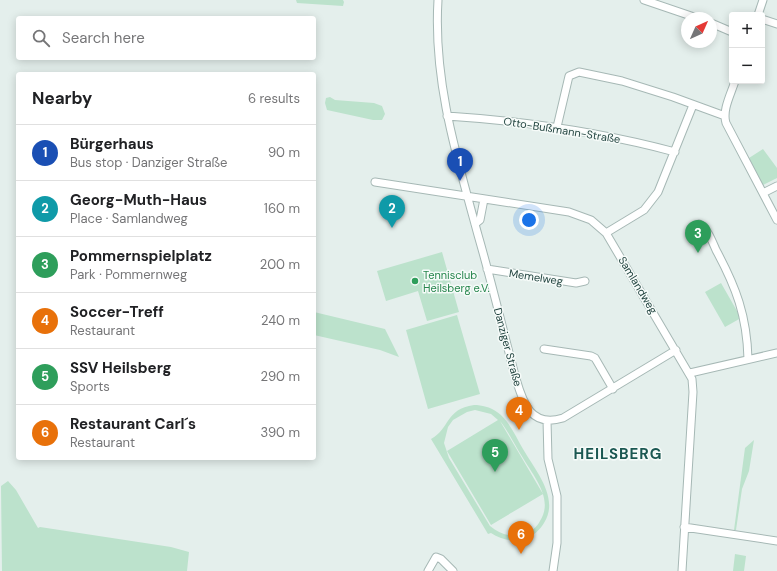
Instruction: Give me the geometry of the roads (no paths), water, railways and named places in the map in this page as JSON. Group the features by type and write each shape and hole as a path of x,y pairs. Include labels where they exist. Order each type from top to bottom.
{"street":[{"name":"Danziger Straße","path":"438,0 438,52 447,116 475,224 521,397 529,411 536,416 547,420"},
{"path":"644,0 681,13"},
{"path":"759,12 763,0"},
{"path":"765,20 777,24"},
{"path":"717,26 729,31"},
{"path":"557,127 567,80 569,76 575,72 622,81 725,116"},
{"path":"734,84 725,116 727,126 777,220"},
{"path":"606,233 637,215 648,206 662,185 693,105"},
{"name":"Otto-Bußmann-Straße","path":"447,116 557,127 631,141 675,152"},
{"name":"Samlandweg","path":"375,182 570,212 591,220 606,233 690,373 693,392 682,571"},
{"path":"763,193 777,186"},
{"path":"475,224 480,220 484,199"},
{"path":"699,224 704,227 708,234 730,277 740,302 746,329 748,359"},
{"name":"Memelweg","path":"487,269 576,283 585,281"},
{"path":"544,348 595,358 613,389"},
{"path":"553,571 558,532 557,488 549,466 547,420 566,417 676,350"},
{"path":"690,373 777,353"},
{"path":"684,527 777,541"},
{"path":"428,571 436,557 441,558 453,571"}],"place":[{"name":"Bürgerhaus","path":"460,181"},
{"name":"Georg-Muth-Haus","path":"392,228"},
{"name":"Pommernspielplatz","path":"698,253"},
{"name":"Tennisclub Heilsberg e.V.","path":"415,281"},
{"name":"Soccer-Treff","path":"519,430"},
{"name":"SSV Heilsberg","path":"495,472"},
{"name":"Restaurant Carl´s","path":"521,554"}],"district":[{"name":"HEILSBERG","path":"618,454"}]}
